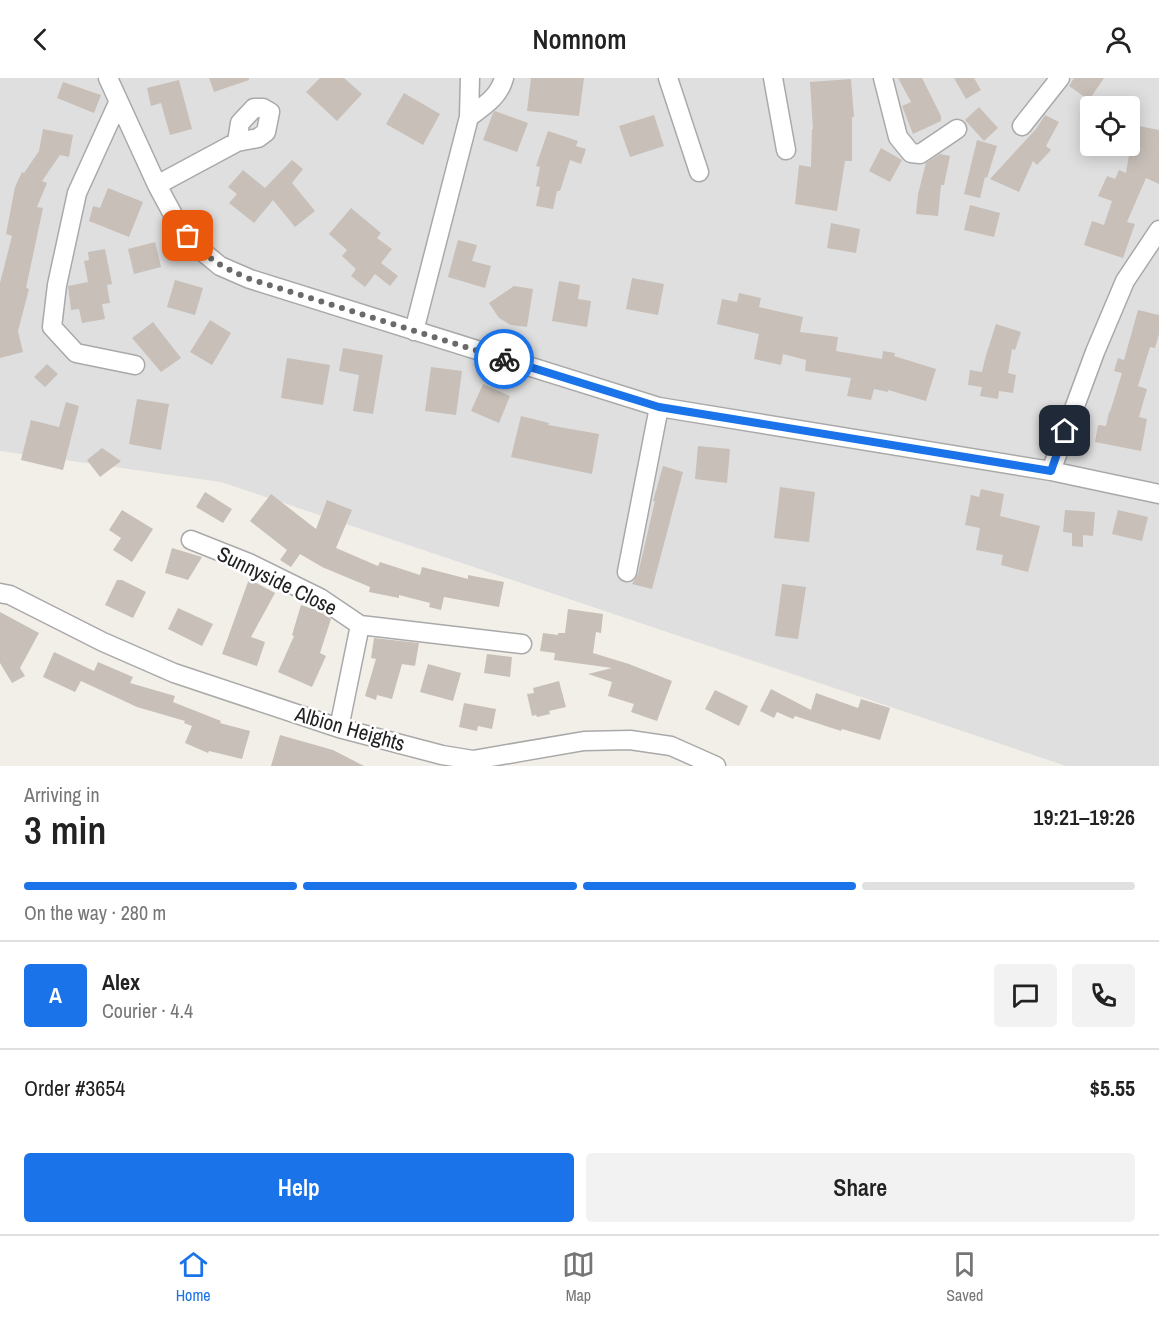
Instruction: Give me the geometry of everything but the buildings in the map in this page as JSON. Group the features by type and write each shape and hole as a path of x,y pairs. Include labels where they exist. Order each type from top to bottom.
{"street":[{"path":"108,78 157,185 178,224 197,247 220,266 250,279 659,407 1051,471 1159,494"},
{"path":"414,331 469,117 470,78"},
{"path":"469,117 492,100 504,78"},
{"path":"668,78 699,172"},
{"path":"773,78 786,150"},
{"path":"883,78 898,137 911,153 920,154 957,129"},
{"path":"1022,126 1060,78"},
{"path":"118,103 77,193 57,285 52,327 76,353 135,365"},
{"path":"157,185 237,142"},
{"path":"1051,471 1095,352 1125,281 1159,230"},
{"path":"627,572 659,407"},
{"name":"Sunnyside Close","path":"191,540 249,563 320,598 360,625 522,644"},
{"name":"Albion Heights","path":"0,593 10,595 103,642 174,673 339,728 442,755 473,760 584,741 630,740 671,746 716,766"},
{"name":"Sunnyside Close","path":"339,728 360,625"}],"shaded area":[{"path":"0,78 1159,78 1159,766 1066,766 221,482 0,451"}],"way so far":[{"path":"188,236 197,247 220,266 250,279 504,359"}],"route":[{"path":"504,359 659,407 1051,471 1065,431"}]}
